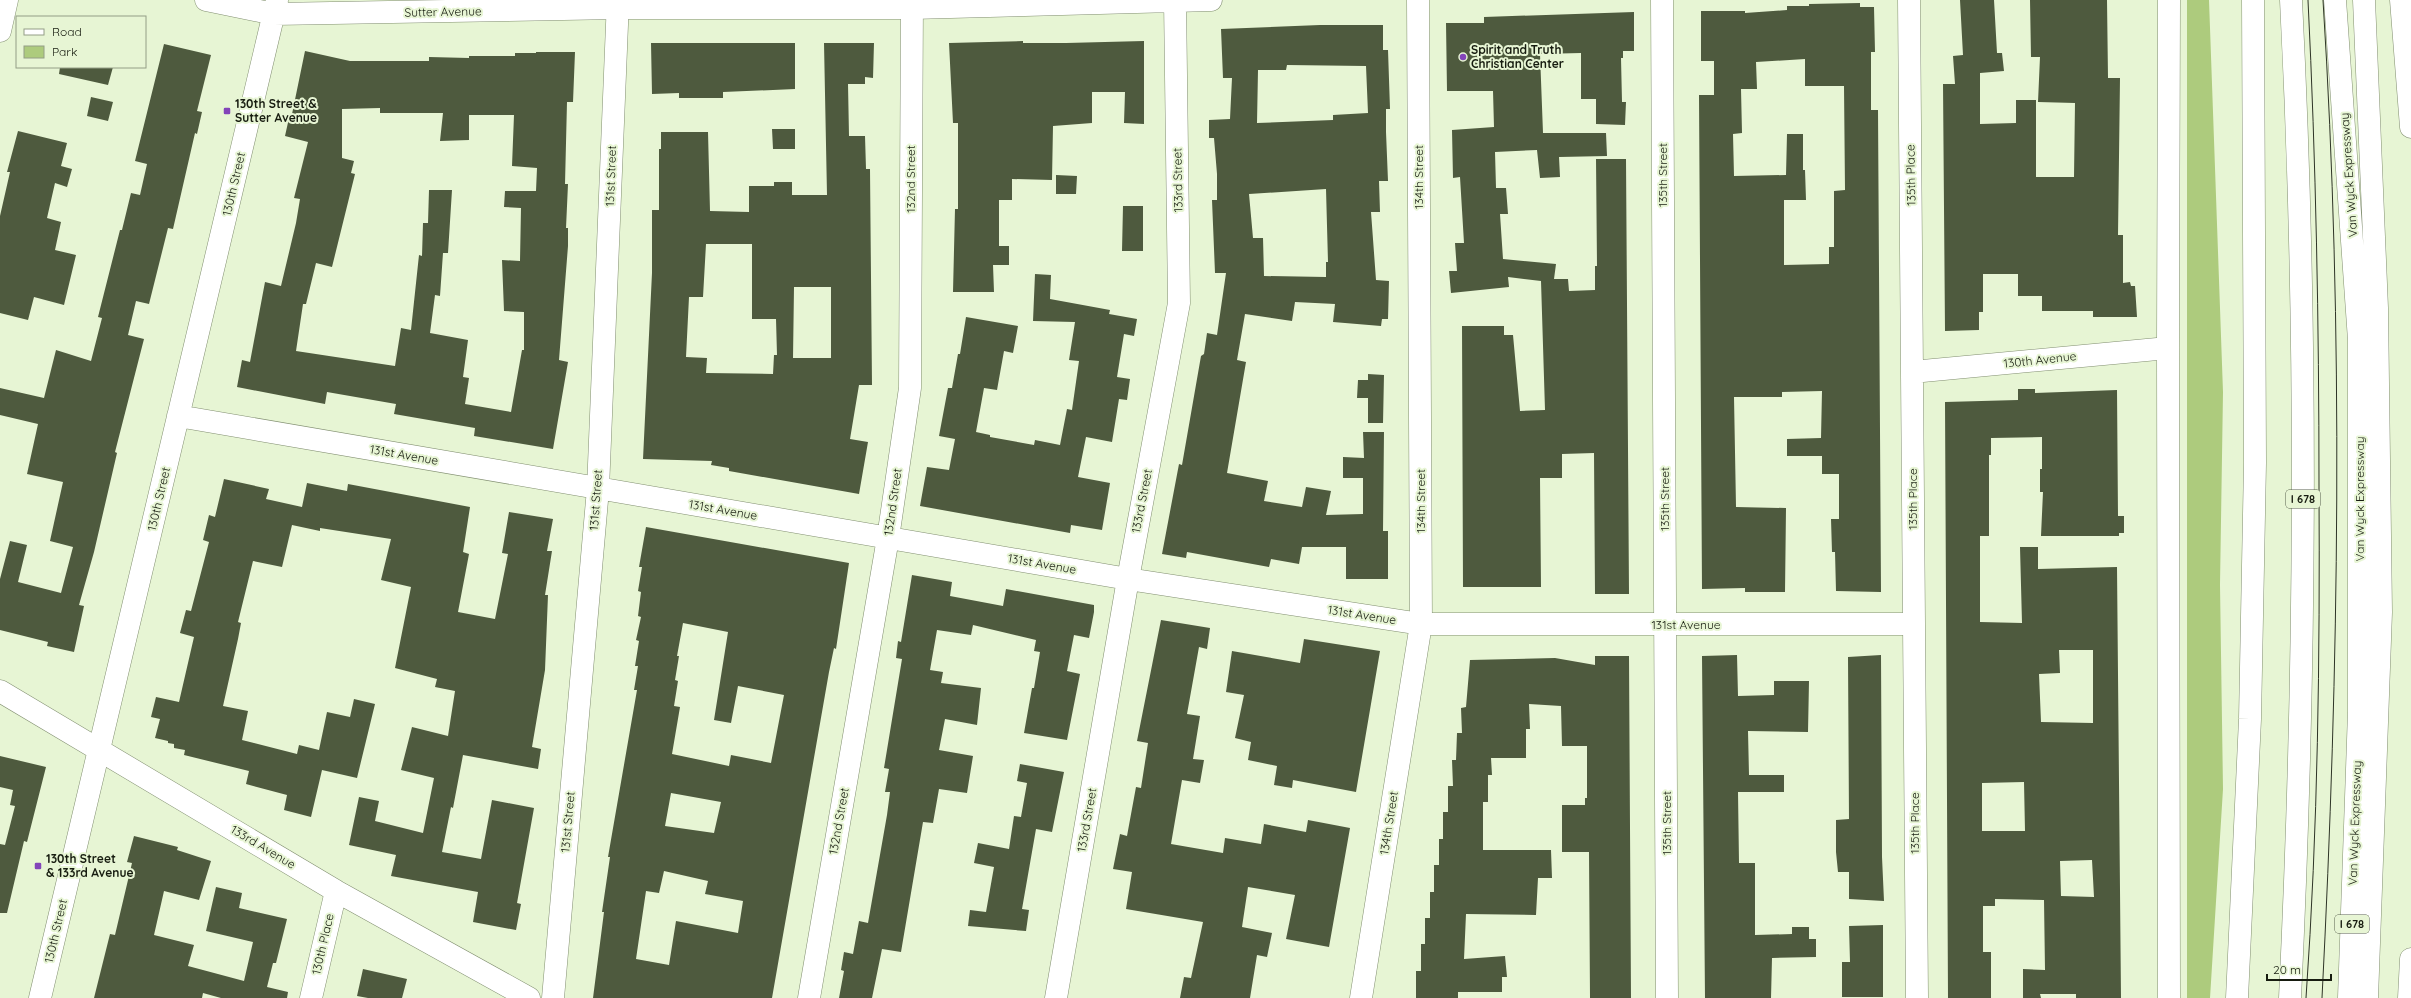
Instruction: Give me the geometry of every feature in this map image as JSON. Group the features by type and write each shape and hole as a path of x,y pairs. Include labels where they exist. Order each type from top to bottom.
{"main road":[{"path":"0,31 7,0"},
{"name":"Sutter Avenue","path":"206,0 276,7 618,4 912,4 1211,0"},
{"name":"134th Street","path":"1361,998 1421,624 1418,0"},
{"name":"135th Street","path":"1662,0 1668,998"},
{"name":"135th Place","path":"1909,0 1916,998"},
{"path":"2169,0 2169,998"},
{"path":"2237,998 2250,719 2255,471 2253,0"},
{"name":"I 678","path":"2290,998 2300,722 2303,566 2302,317 2291,0"},
{"name":"Van Wyck Expressway","path":"2335,0 2359,340 2359,712 2349,998"},
{"path":"2364,0 2377,308 2381,612 2368,998"},
{"path":"2401,0 2411,127"},
{"name":"133rd Street","path":"1056,998 1128,579 1179,303 1175,1"},
{"name":"131st Street","path":"552,998 598,489 618,4"},
{"name":"132nd Street","path":"809,998 888,538 910,388 912,4"},
{"name":"130th Street","path":"40,998 276,7"},
{"name":"130th Avenue","path":"1912,372 2168,348"},
{"name":"131st Avenue","path":"178,416 1128,579 1421,624 1914,624"},
{"name":"133rd Avenue","path":"0,692 100,749 336,891 529,998"},
{"name":"130th Place","path":"311,998 336,891"},
{"path":"2409,998 2411,959"}],"green space":[{"path":"2187,0 2209,0 2223,392 2220,585 2223,789 2210,998 2187,998"}],"building":[{"path":"1960,0 1994,0 1997,53 2002,53 2004,71 1980,73 1980,124 2016,123 2016,100 2036,100 2036,177 2074,177 2075,103 2038,102 2040,57 2031,57 2030,0 2107,0 2108,78 2120,78 2118,235 2123,235 2123,283 2130,282 2131,286 2135,286 2137,317 2093,317 2093,311 2042,311 2042,296 2018,296 2018,274 1983,274 1983,312 1979,312 1979,330 1945,331 1943,84 1955,84 1953,56 1963,55"},
{"path":"1860,3 1860,7 1874,7 1875,52 1871,52 1871,110 1878,110 1881,592 1836,591 1835,552 1832,552 1831,519 1839,519 1839,474 1822,474 1822,456 1787,456 1787,439 1821,438 1822,391 1782,392 1782,397 1734,397 1736,507 1786,508 1785,592 1745,592 1745,588 1702,589 1699,95 1714,95 1714,61 1701,61 1701,11 1745,11 1745,13 1787,10 1787,6 1809,6 1809,4","holes":["1805,59 1805,86 1844,86 1845,190 1834,191 1834,247 1829,247 1829,264 1784,265 1784,200 1806,200 1805,170 1803,170 1803,134 1787,134 1786,175 1734,176 1733,134 1742,133 1741,89 1757,89 1756,62"]},
{"path":"1634,12 1634,51 1623,51 1623,58 1621,58 1622,102 1626,102 1625,125 1596,124 1596,99 1581,99 1581,53 1540,54 1543,133 1606,133 1607,156 1559,157 1560,177 1540,178 1537,150 1495,152 1496,188 1506,188 1508,214 1500,214 1503,259 1556,264 1554,279 1568,279 1569,291 1595,290 1595,266 1597,266 1596,159 1626,159 1629,594 1595,594 1594,453 1562,454 1562,478 1540,478 1541,587 1463,587 1462,326 1504,326 1504,335 1513,335 1520,411 1545,410 1541,281 1508,277 1509,287 1451,293 1449,271 1457,271 1455,243 1464,243 1460,177 1453,178 1452,130 1494,127 1493,91 1447,91 1446,23 1484,23 1484,17"},
{"path":"1320,25 1383,25 1383,50 1388,50 1390,109 1386,109 1388,181 1379,181 1380,212 1371,212 1376,280 1389,281 1388,319 1382,319 1381,326 1333,322 1335,304 1295,302 1292,321 1245,314 1237,360 1246,362 1227,473 1268,481 1264,501 1302,507 1306,487 1331,491 1326,515 1363,514 1363,478 1343,478 1343,457 1364,458 1363,432 1384,432 1383,531 1388,531 1388,579 1346,579 1346,547 1302,547 1299,564 1271,559 1269,567 1187,552 1186,558 1162,554 1179,464 1182,465 1201,356 1204,354 1207,333 1217,335 1226,273 1215,273 1212,200 1217,200 1217,174 1214,138 1209,138 1209,120 1230,119 1232,78 1223,78 1221,29","holes":["1287,65 1366,66 1368,113 1333,115 1333,120 1257,123 1258,70 1286,70","1326,189 1328,262 1326,262 1326,277 1264,276 1263,238 1253,238 1249,194"]},
{"path":"1023,41 1023,43 1066,43 1144,41 1144,124 1124,123 1125,92 1092,92 1092,123 1053,126 1052,180 1012,179 1012,200 999,200 999,246 1009,246 1009,265 993,265 994,292 953,292 955,209 958,209 958,123 953,123 949,43"},
{"path":"651,43 795,43 795,89 723,92 723,98 679,98 679,93 652,94"},
{"path":"824,43 874,43 873,78 865,77 865,84 848,84 849,136 865,136 866,169 870,169 872,385 859,385 850,439 868,442 859,494 729,471 729,468 711,465 712,461 643,459 652,273 652,210 659,210 659,149 661,149 661,132 708,132 710,211 749,212 749,186 774,186 774,182 792,182 792,195 827,195","holes":["706,244 752,244 752,319 776,319 777,355 774,355 773,374 706,373 707,358 686,357 689,297 703,297","794,287 831,287 831,358 793,358"]},
{"path":"164,44 211,55 197,111 202,112 197,134 195,133 173,229 168,228 149,304 136,301 128,335 144,339 115,452 117,453 94,552 79,605 84,606 74,652 47,646 48,642 0,630 0,579 10,541 27,545 18,582 61,593 73,547 50,541 63,482 27,474 38,424 0,415 0,388 44,398 56,350 91,361 102,318 98,317 120,230 122,230 131,193 140,195 147,164 135,161"},
{"path":"305,51 350,61 429,61 429,57 469,58 469,56 515,56 515,53 575,52 573,102 567,102 565,184 568,184 566,228 568,228 568,246 559,360 568,362 553,449 474,436 475,428 394,414 396,404 327,392 325,404 237,387 242,360 250,362 265,282 281,286 296,223 300,199 294,198 308,142 285,136 289,118 291,119","holes":["380,108 380,113 443,113 440,141 469,140 469,115 514,115 512,166 537,168 536,191 505,191 504,207 521,208 520,261 502,260 504,311 524,312 524,350 522,350 511,412 465,404 469,378 463,377 468,340 430,333 435,295 440,296 443,253 448,253 452,190 429,190 428,223 423,223 422,256 419,255 411,330 401,328 395,366 296,351 303,304 306,304 316,263 332,267 355,174 351,173 354,161 342,158 342,109"]},
{"path":"60,68 113,68 108,85 59,74"},
{"path":"91,97 113,102 108,121 87,116"},
{"path":"772,129 795,129 795,149 773,149"},
{"path":"18,131 67,143 61,166 72,169 67,187 55,183 47,218 61,222 55,250 76,255 64,305 34,297 28,320 0,313 0,216 10,172 7,172"},
{"path":"1056,175 1077,176 1076,194 1056,194"},
{"path":"1123,206 1143,206 1143,251 1122,251"},
{"path":"1035,274 1051,275 1050,299 1110,310 1109,314 1137,319 1134,336 1124,334 1117,377 1130,379 1127,400 1119,399 1112,442 1086,437 1078,477 1110,483 1102,530 1071,525 1070,533 920,506 927,467 949,470 955,439 939,436 948,388 952,388 958,354 960,354 966,317 1018,326 1013,353 1004,351 997,390 984,388 976,432 990,435 990,437 1034,445 1035,440 1060,445 1067,409 1072,410 1079,361 1069,360 1075,322 1033,321"},
{"path":"1368,374 1384,375 1383,423 1368,423 1368,398 1357,398 1358,380 1368,380"},
{"path":"2018,389 2035,389 2035,393 2117,390 2118,516 2124,516 2124,533 2119,533 2119,536 2041,536 2043,492 2040,492 2040,469 2042,469 2042,437 1991,438 1991,455 1989,455 1989,536 1980,536 1980,622 2022,623 2020,547 2038,547 2038,569 2117,567 2121,998 2076,998 2076,994 2040,994 2041,998 2023,998 2023,969 2045,970 2044,900 1995,899 1995,906 1983,906 1983,952 1991,952 1991,998 1948,998 1945,402 2018,400","holes":["2059,650 2093,650 2093,723 2041,722 2039,674 2060,673","2024,782 2025,831 1982,831 1982,783","2092,860 2094,897 2061,896 2060,861"]},
{"path":"224,479 269,489 266,499 302,507 307,483 347,491 348,484 470,507 463,552 469,554 458,612 495,619 508,554 502,553 509,512 553,519 547,551 552,551 545,595 548,595 545,670 532,747 541,749 538,769 463,755 453,808 451,807 442,852 481,859 492,800 534,808 517,903 521,904 516,930 473,922 478,892 391,876 396,855 349,845 359,797 379,801 375,821 423,833 434,778 401,770 412,727 448,736 455,691 435,687 437,679 395,668 411,587 381,580 391,539 320,528 320,531 292,525 282,567 253,561 238,622 241,623 223,706 248,711 242,740 297,754 299,745 319,750 327,712 350,717 354,699 375,704 357,778 322,770 311,817 284,810 287,795 246,784 249,771 184,755 185,750 174,748 174,744 155,738 160,719 151,717 156,697 179,702 194,637 180,633 186,610 191,611 209,542 203,540 209,515 215,517"},
{"path":"646,527 849,563 836,649 834,648 829,672 772,998 593,998 604,912 602,912 610,857 608,857 637,690 634,690 638,666 635,666 639,641 636,640 641,617 638,616 641,592 638,591 642,567 639,567","holes":["683,623 728,632 714,720 731,723 738,686 784,695 771,763 731,755 729,766 672,754 680,707 674,706 678,681 675,680 679,656 677,656","671,793 721,802 714,833 665,826","664,871 708,881 705,894 743,901 738,933 676,921 669,965 636,959 646,891 659,893"]},
{"path":"912,575 952,582 950,596 1003,606 1006,589 1094,605 1094,612 1089,638 1074,635 1067,671 1080,674 1067,740 1024,733 1040,652 1034,651 1036,640 973,625 971,635 937,630 930,670 943,672 941,683 981,688 977,725 945,719 939,750 973,756 967,793 939,789 933,823 923,822 901,952 882,949 872,998 839,998 844,971 841,970 844,952 853,954 859,921 868,923 887,815 890,792 885,792 889,769 884,768 902,659 896,658 898,641 901,642"},
{"path":"1161,620 1210,628 1207,649 1199,647 1187,714 1200,716 1193,759 1204,760 1200,783 1182,780 1171,844 1223,853 1225,838 1261,844 1264,824 1306,832 1308,820 1350,828 1329,947 1286,939 1295,895 1248,887 1242,927 1272,933 1267,957 1257,955 1250,998 1180,998 1184,977 1191,978 1203,922 1126,909 1132,872 1113,869 1120,834 1127,836 1136,787 1141,788 1148,743 1137,741"},
{"path":"1304,639 1380,651 1356,792 1293,780 1292,788 1274,785 1277,766 1248,760 1251,742 1235,738 1244,695 1226,692 1232,651 1300,663"},
{"path":"1737,655 1738,696 1774,695 1774,681 1809,681 1808,732 1748,731 1749,775 1784,775 1784,792 1738,792 1739,863 1755,863 1755,935 1792,934 1792,927 1809,927 1809,939 1816,939 1816,957 1772,958 1771,998 1705,998 1702,656"},
{"path":"1881,655 1882,857 1884,901 1849,899 1849,872 1838,872 1836,852 1836,820 1849,819 1848,657"},
{"path":"1595,656 1629,656 1631,998 1590,998 1589,852 1562,852 1562,805 1585,805 1585,798 1587,798 1587,746 1562,746 1561,706 1529,704 1530,729 1526,729 1526,758 1491,758 1492,775 1488,775 1488,802 1483,802 1483,850 1551,850 1552,878 1538,878 1536,915 1466,914 1464,959 1505,956 1507,977 1502,977 1502,992 1458,992 1458,998 1416,998 1416,971 1421,971 1421,944 1425,944 1425,918 1430,918 1430,892 1434,892 1434,865 1439,865 1439,839 1443,839 1443,812 1448,812 1448,786 1453,786 1452,760 1456,760 1457,733 1462,733 1461,708 1466,707 1470,660 1555,658 1595,665"},
{"path":"0,756 46,767 27,842 24,841 7,913 0,913 0,844 5,845 15,806 10,805 13,790 0,787"},
{"path":"1020,764 1064,772 1052,832 1036,829 1022,909 1029,910 1026,931 968,926 970,910 986,912 994,867 974,863 978,843 1009,849 1014,816 1021,817 1027,783 1017,781"},
{"path":"134,836 178,847 177,850 211,861 199,900 164,891 154,935 194,945 188,966 244,981 253,942 206,931 216,887 242,893 239,908 287,919 276,963 273,963 267,987 288,992 287,998 221,998 203,993 202,998 94,998 110,934 115,935 132,863 127,862"},
{"path":"1883,925 1883,997 1842,997 1842,962 1850,962 1849,926"},
{"path":"363,969 407,979 402,998 368,998 357,996"}],"tram line":[{"path":"2306,998 2316,806 2319,550 2316,243 2308,0"},
{"path":"2322,998 2332,749 2337,499 2334,249 2330,125 2323,0"}],"place":[{"name":"Spirit and Truth Christian Center","path":"1463,57"},
{"name":"130th Street & Sutter Avenue","path":"227,111"},
{"name":"130th Street & 133rd Avenue","path":"38,866"}]}
